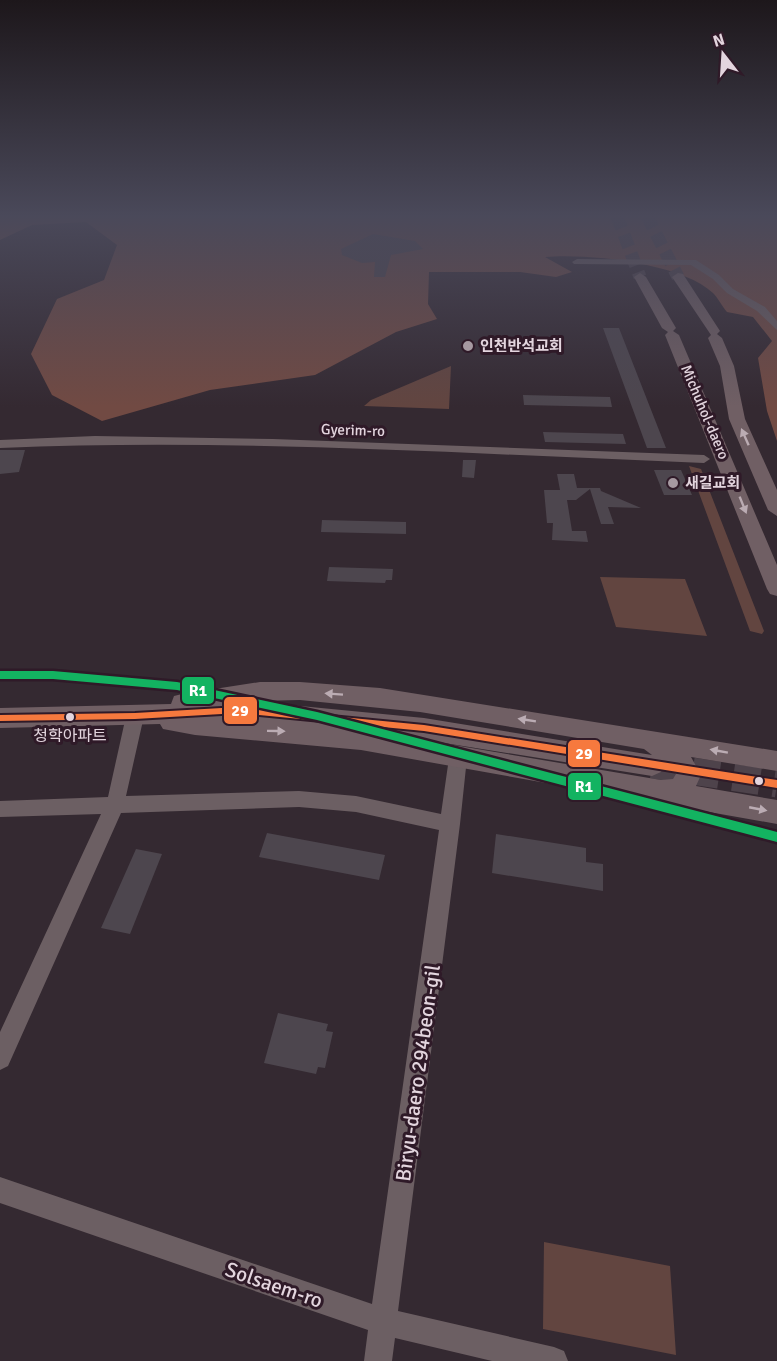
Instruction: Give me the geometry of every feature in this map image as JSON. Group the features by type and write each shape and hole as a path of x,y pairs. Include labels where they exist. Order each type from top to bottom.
{"main road":[{"name":"Michuhol-daero","path":"641,280 671,331 777,590"},
{"name":"Michuhol-daero","path":"680,280 714,334 727,366 737,418 777,510"},
{"path":"135,716 220,693 314,692 384,697 777,761"},
{"path":"0,718 135,716 239,710 424,728 652,765"},
{"path":"135,716 213,730 290,731 360,740 777,812"},
{"path":"640,737 675,756 685,765 689,775 680,789 659,790"}],"street":[{"path":"719,280 730,291 761,309 777,327"},
{"name":"Gyerim-ro","path":"0,444 95,440 273,443 704,459"},
{"path":"0,1058 115,805 135,716"},
{"name":"Biryu-daero 294beon-gil","path":"378,1361 458,758"},
{"path":"0,809 299,799 356,804 450,824"},
{"name":"Solsaem-ro","path":"0,1190 384,1322 554,1361"}],"shaded area":[{"path":"104,280 429,280 428,304 437,319 396,332 315,375 210,390 102,421 52,395 31,354 57,299"},
{"path":"692,280 777,280 777,441 767,411 758,358 772,341 753,317 727,312 713,293"},
{"path":"451,366 449,409 364,406 371,400"},
{"path":"689,466 701,469 764,631 762,634 750,631"},
{"path":"600,577 685,579 707,636 616,627"},
{"path":"544,1242 670,1266 676,1355 543,1329"}],"building":[{"path":"603,328 619,328 666,448 647,448"},
{"path":"523,395 610,397 612,407 524,405"},
{"path":"543,432 623,434 626,444 545,442"},
{"path":"0,450 25,450 19,472 0,474"},
{"path":"463,460 476,460 474,478 462,477"},
{"name":"새길교회","path":"654,470 681,470 692,495 664,495"},
{"path":"557,474 574,474 577,488 600,488 601,491 641,508 608,507 614,524 601,524 590,489 576,500 567,500 572,531 586,531 588,542 552,540 553,523 547,523 544,490 560,490"},
{"path":"322,520 406,522 406,534 321,532"},
{"path":"329,567 393,569 392,580 386,580 385,583 327,581"},
{"path":"267,833 385,855 379,880 259,857"},
{"path":"496,834 586,848 586,862 603,864 603,891 492,873"},
{"path":"136,849 162,854 130,934 101,928"},
{"path":"278,1013 328,1024 326,1031 333,1032 325,1068 318,1067 316,1074 264,1063"}],"tunnel":[{"path":"652,765 777,784"}],"transit line":[{"name":"R1","path":"0,675 53,675 177,686 317,716 777,837"},
{"name":"29","path":"0,718 135,716 239,710 424,728 777,784"}],"place":[{"name":"인천반석교회","path":"468,346"},
{"name":"새길교회","path":"673,483"},
{"name":"청학아파트","path":"70,717"}]}
